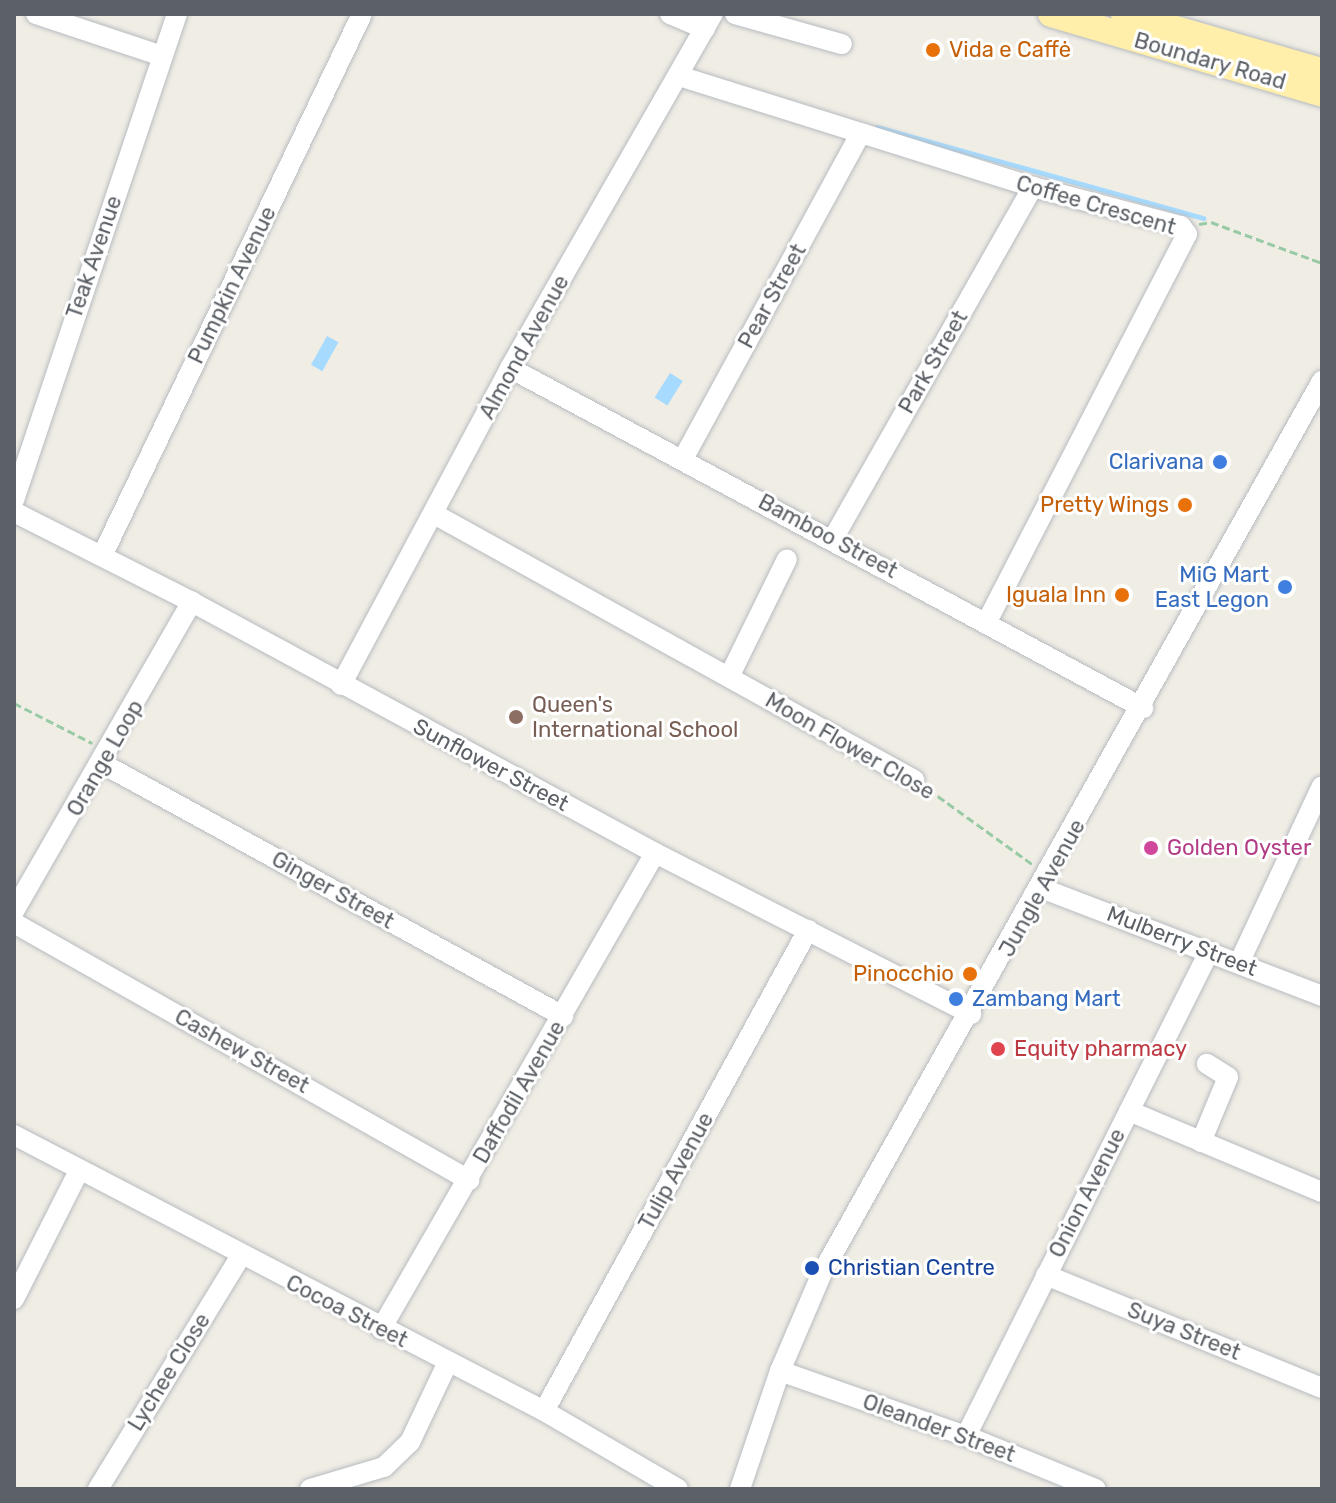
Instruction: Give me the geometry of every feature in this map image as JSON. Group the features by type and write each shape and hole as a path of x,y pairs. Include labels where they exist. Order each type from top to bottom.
{"main road":[{"name":"Boundary Road","path":"1051,14 1322,94"},
{"name":"Boundary Road","path":"1124,14 1322,71"}],"street":[{"path":"36,14 162,56"},
{"name":"Teak Avenue","path":"14,500 177,14"},
{"name":"Pumpkin Avenue","path":"102,556 362,14"},
{"path":"670,14 709,22"},
{"path":"735,14 842,44"},
{"name":"Almond Avenue","path":"341,685 510,368 709,22"},
{"name":"Coffee Crescent","path":"679,76 1033,187 1184,229 1184,246 987,622"},
{"name":"Pear Street","path":"683,459 861,133"},
{"name":"Park Street","path":"834,537 1033,187"},
{"name":"Bamboo Street","path":"510,368 834,537 1143,708"},
{"name":"Jungle Avenue","path":"740,1489 780,1371 822,1273 1143,708 1322,381"},
{"name":"Sunflower Street","path":"14,512 192,602 655,853 971,1014"},
{"name":"Moon Flower Close","path":"434,514 914,780"},
{"path":"729,677 787,559"},
{"name":"Orange Loop","path":"14,911 106,758 192,602"},
{"name":"Ginger Street","path":"106,758 563,1016"},
{"path":"1239,963 1320,798"},
{"name":"Daffodil Avenue","path":"381,1329 655,853"},
{"name":"Mulberry Street","path":"1045,882 1322,996"},
{"name":"Cashew Street","path":"14,923 469,1180"},
{"name":"Tulip Avenue","path":"544,1411 808,930"},
{"name":"Onion Avenue","path":"966,1436 1209,952"},
{"path":"1201,1142 1228,1077 1207,1064"},
{"path":"1129,1111 1322,1192"},
{"name":"Cocoa Street","path":"14,1135 240,1257 544,1411 678,1489"},
{"path":"14,1299 79,1171"},
{"name":"Lychee Close","path":"98,1489 240,1257"},
{"name":"Suya Street","path":"1046,1275 1322,1388"},
{"path":"310,1489 384,1467 410,1442 448,1362"},
{"name":"Oleander Street","path":"780,1371 966,1436 1096,1489"}],"path":[{"path":"1184,229 1211,222 1322,263"},
{"path":"14,703 106,758"},
{"name":"Moon Flower Close","path":"914,780 1045,882"}],"water":[{"path":"327,336 338,342 322,371 311,365"},
{"path":"670,373 683,381 667,406 655,398"}],"waterway":[{"path":"877,127 1204,218"}],"place":[{"name":"Vida e Caffė","path":"933,50"},
{"name":"Clarivana","path":"1220,462"},
{"name":"Pretty Wings","path":"1185,505"},
{"name":"MiG Mart East Legon","path":"1285,587"},
{"name":"Iguala Inn","path":"1122,595"},
{"name":"Queen's International School","path":"516,717"},
{"name":"Golden Oyster","path":"1151,848"},
{"name":"Pinocchio","path":"970,974"},
{"name":"Zambang Mart","path":"956,999"},
{"name":"Equity pharmacy","path":"998,1049"},
{"name":"Christian Centre","path":"812,1268"}]}
